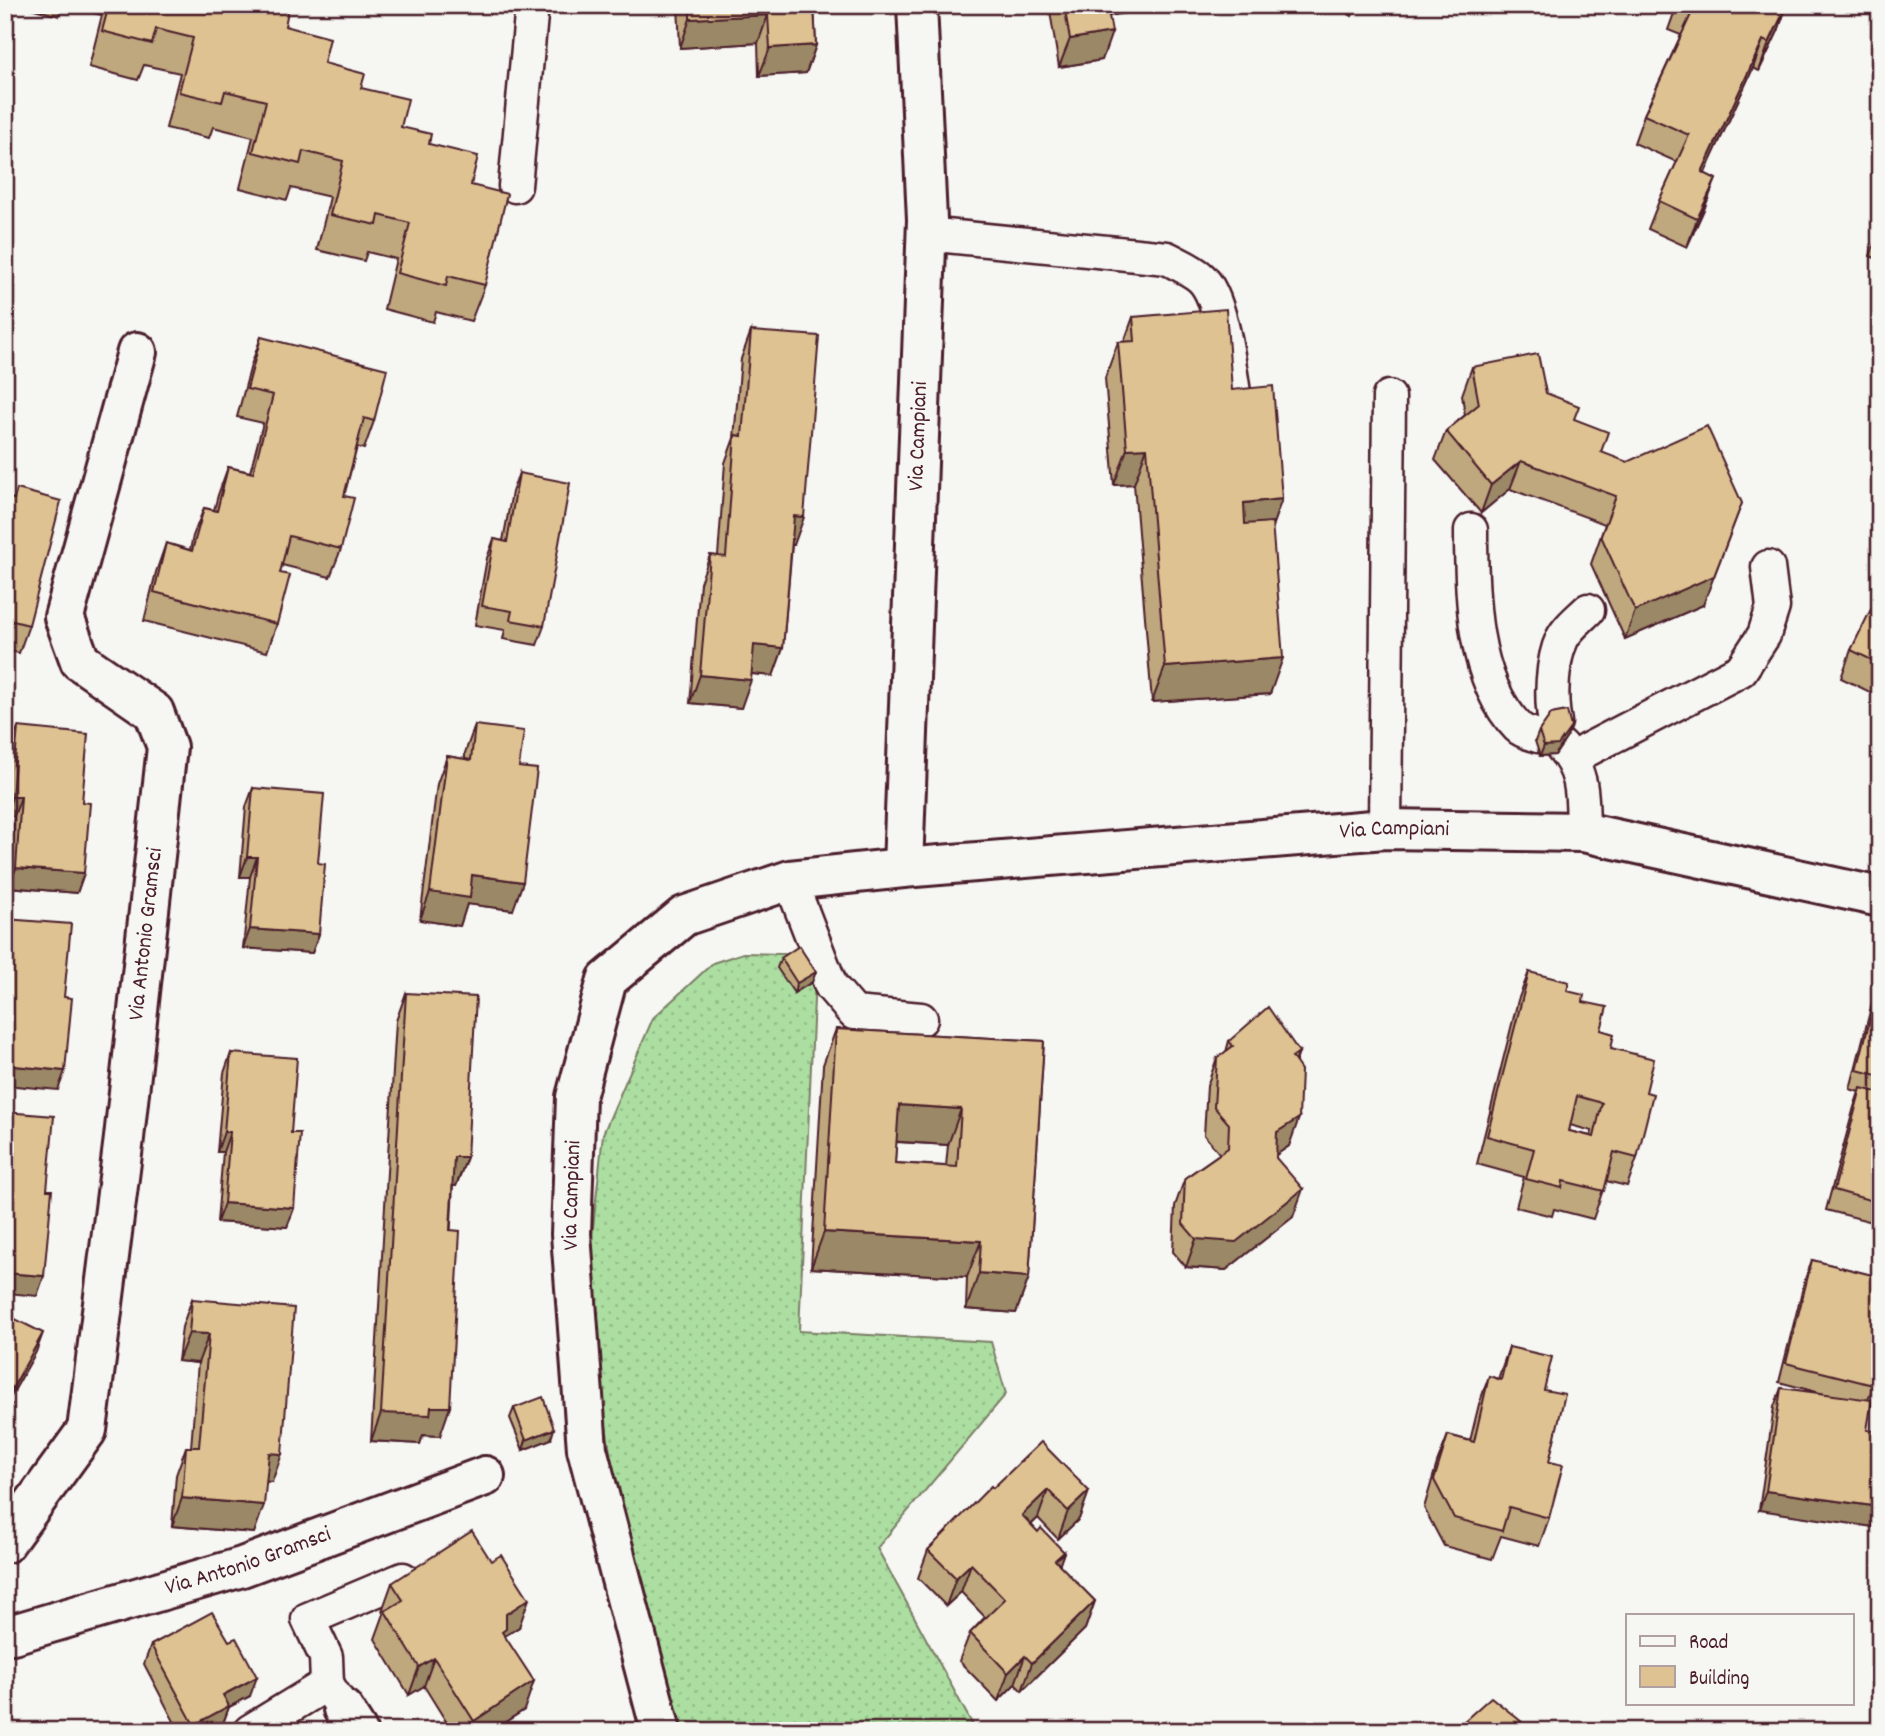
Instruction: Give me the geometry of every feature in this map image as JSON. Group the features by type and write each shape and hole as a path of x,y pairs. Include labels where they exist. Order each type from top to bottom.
{"street":[{"name":"Via Campiani","path":"902,868 926,234 917,5"},
{"name":"Via Antonio Gramsci","path":"5,1544 87,1430 127,1111 167,747 154,712 80,662 64,617 137,352"},
{"name":"Via Campiani","path":"662,1731 587,1449 571,1234 576,1097 607,980 684,916 790,880 902,868 1385,829 1583,832 1880,897"},
{"name":"Via Antonio Gramsci","path":"5,1634 13,1634 242,1567 485,1476"}],"lane":[{"path":"514,186 533,5"},
{"path":"926,234 1167,258 1202,278 1214,300 1224,336 1236,406"},
{"path":"1385,829 1389,397"},
{"path":"1471,530 1471,595 1482,653 1495,694 1520,729 1587,750 1741,670 1764,635 1773,607 1768,567"},
{"path":"1583,832 1582,782 1557,741 1553,712 1553,676 1562,638 1588,610"},
{"path":"790,880 831,986 854,1013 921,1019"},
{"path":"250,1731 342,1708 326,1657 308,1619 403,1579"}],"green space":[{"path":"743,953 816,955 799,1331 991,1342 1006,1394 877,1548 976,1731 680,1731 613,1472 586,1294 603,1134 653,1018 713,963"}],"building":[{"path":"109,5 267,5 288,11 285,26 330,38 324,63 365,74 361,88 408,99 401,127 431,134 429,144 478,156 471,185 507,194 485,285 448,276 446,286 397,273 410,223 379,215 377,225 330,215 343,161 303,151 300,164 253,152 266,101 225,91 222,102 179,92 193,38 156,29 152,44 102,31"},
{"path":"690,5 814,5 816,45 770,48 768,15 690,19"},
{"path":"1064,5 1107,5 1112,32 1070,39"},
{"path":"1687,5 1787,5 1769,43 1763,40 1702,172 1716,179 1697,219 1659,201 1689,135 1644,115 1694,8"},
{"path":"1226,309 1232,390 1273,386 1282,499 1244,503 1245,524 1272,522 1283,658 1165,667 1147,448 1127,449 1118,342 1135,341 1133,317"},
{"path":"751,331 819,336 804,517 794,516 783,648 754,645 751,680 700,675 710,555 726,557 735,435 742,436"},
{"path":"261,337 387,369 374,421 364,418 344,496 354,498 341,549 289,536 280,573 290,575 277,624 154,592 166,543 192,551 204,508 217,511 228,467 253,473 273,395 247,389"},
{"path":"1538,354 1546,393 1579,406 1574,419 1608,432 1601,452 1627,462 1707,426 1742,503 1714,576 1635,611 1601,536 1616,496 1521,461 1491,485 1446,431 1479,404 1472,367"},
{"path":"519,473 570,483 544,626 510,620 512,611 482,606 494,539 507,542"},
{"path":"17,489 61,501 29,625 5,619 5,497 14,499"},
{"path":"1875,601 1880,604 1880,664 1851,650"},
{"path":"1567,711 1571,727 1558,745 1544,746 1539,731 1551,714"},
{"path":"475,725 524,731 519,767 537,769 523,882 472,875 470,898 430,892 447,756 471,760"},
{"path":"18,727 88,734 82,802 90,803 84,873 16,868 21,797 12,797"},
{"path":"253,788 324,794 318,863 325,864 319,934 250,929 257,857 247,857"},
{"path":"5,919 71,924 64,997 72,998 65,1071 5,1065"},
{"path":"799,946 816,972 797,983 781,958"},
{"path":"1529,972 1569,982 1567,991 1584,995 1583,1002 1607,1007 1601,1030 1614,1034 1611,1048 1654,1059 1646,1092 1653,1094 1637,1158 1614,1152 1604,1191 1563,1181 1562,1188 1526,1179 1534,1149 1487,1136","holes":["1577,1096 1602,1103 1594,1137 1569,1131"]},
{"path":"1880,981 1880,1076 1857,1070"},
{"path":"406,993 476,997 467,1157 454,1157 450,1230 460,1231 450,1407 431,1407 430,1415 381,1413"},
{"path":"1268,1007 1299,1052 1292,1057 1301,1070 1299,1118 1277,1132 1276,1158 1303,1189 1236,1242 1196,1239 1183,1224 1185,1178 1228,1148 1229,1124 1214,1107 1217,1058 1233,1046 1229,1041"},
{"path":"836,1029 1044,1041 1029,1277 979,1273 981,1241 824,1232","holes":["899,1105 961,1109 957,1167 895,1163"]},
{"path":"231,1053 297,1058 291,1133 300,1133 294,1208 224,1203 230,1132 224,1132"},
{"path":"1861,1088 1880,1093 1880,1203 1834,1190"},
{"path":"5,1112 54,1116 47,1190 52,1190 44,1276 5,1273"},
{"path":"1812,1260 1880,1277 1880,1361 1873,1385 1786,1363"},
{"path":"5,1285 11,1287 5,1297"},
{"path":"192,1299 294,1308 282,1454 269,1453 264,1505 182,1498 186,1447 199,1447 209,1334 189,1333"},
{"path":"5,1314 43,1333 6,1400 12,1404 5,1417"},
{"path":"1509,1347 1552,1357 1544,1390 1565,1394 1549,1462 1563,1465 1549,1518 1509,1507 1502,1531 1454,1518 1434,1480 1448,1435 1474,1442 1489,1376 1501,1380"},
{"path":"1781,1388 1872,1400 1867,1430 1880,1432 1880,1507 1766,1491"},
{"path":"543,1397 554,1429 526,1440 514,1408"},
{"path":"1041,1442 1089,1491 1068,1511 1048,1490 1022,1515 1038,1532 1041,1528 1064,1552 1055,1560 1095,1601 1032,1663 1025,1656 1008,1673 970,1633 1005,1599 971,1564 956,1578 928,1550 991,1486 993,1488"},
{"path":"472,1531 491,1561 501,1555 529,1599 506,1614 506,1629 502,1632 534,1681 474,1721 434,1658 419,1667 385,1611 403,1600 392,1583"},
{"path":"212,1612 229,1641 236,1638 257,1677 223,1695 229,1706 194,1725 151,1645"},
{"path":"1491,1697 1533,1731 1453,1731"}]}
